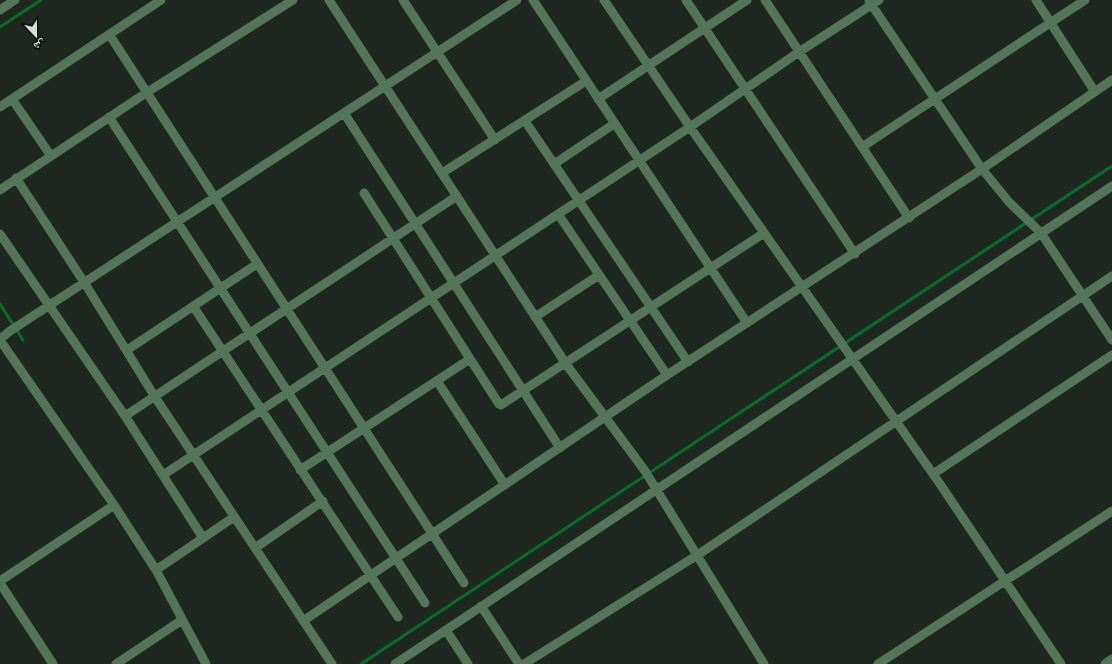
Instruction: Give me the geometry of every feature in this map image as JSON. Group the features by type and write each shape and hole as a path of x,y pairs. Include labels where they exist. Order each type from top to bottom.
{"street":[{"path":"0,10 15,0"},
{"path":"0,107 161,0"},
{"path":"0,190 146,92 293,0"},
{"path":"329,0 566,364 641,465 764,664"},
{"path":"403,0 495,140"},
{"path":"206,664 156,570 114,505 0,340 84,282 517,0"},
{"path":"533,0 638,161 747,323"},
{"path":"604,0 690,127 933,474 1061,664"},
{"path":"686,0 744,90 855,254"},
{"path":"598,99 747,0"},
{"path":"765,0 909,218"},
{"path":"1036,0 1095,92"},
{"path":"862,147 1085,0"},
{"path":"162,475 690,127 873,2 982,169 1009,202 1041,233 1112,340"},
{"path":"109,34 464,583"},
{"path":"303,621 667,375 855,254 1112,80"},
{"path":"442,173 586,81"},
{"path":"12,99 51,156"},
{"path":"344,113 560,448"},
{"path":"109,117 425,603"},
{"path":"525,121 688,362"},
{"path":"554,164 614,124"},
{"path":"16,178 84,282 155,397 332,664"},
{"path":"395,664 1112,186"},
{"path":"364,193 499,404 504,405 764,233"},
{"path":"125,416 457,196"},
{"path":"558,214 667,375"},
{"path":"0,234 125,416 203,538"},
{"path":"127,350 257,264"},
{"path":"535,316 599,275"},
{"path":"524,664 696,556 1112,276"},
{"path":"193,306 398,617"},
{"path":"933,474 1112,355"},
{"path":"300,470 470,359"},
{"path":"437,381 505,485"},
{"path":"255,548 322,501"},
{"path":"54,664 0,582 114,505"},
{"path":"878,664 1112,511"},
{"path":"156,570 234,517"},
{"path":"481,606 519,664"},
{"path":"116,664 182,620"},
{"path":"446,630 468,664"},
{"path":"1105,664 1112,659"}],"waterway":[{"path":"0,27 41,0"},
{"path":"361,664 1112,166"},
{"path":"0,304 23,340"}]}
